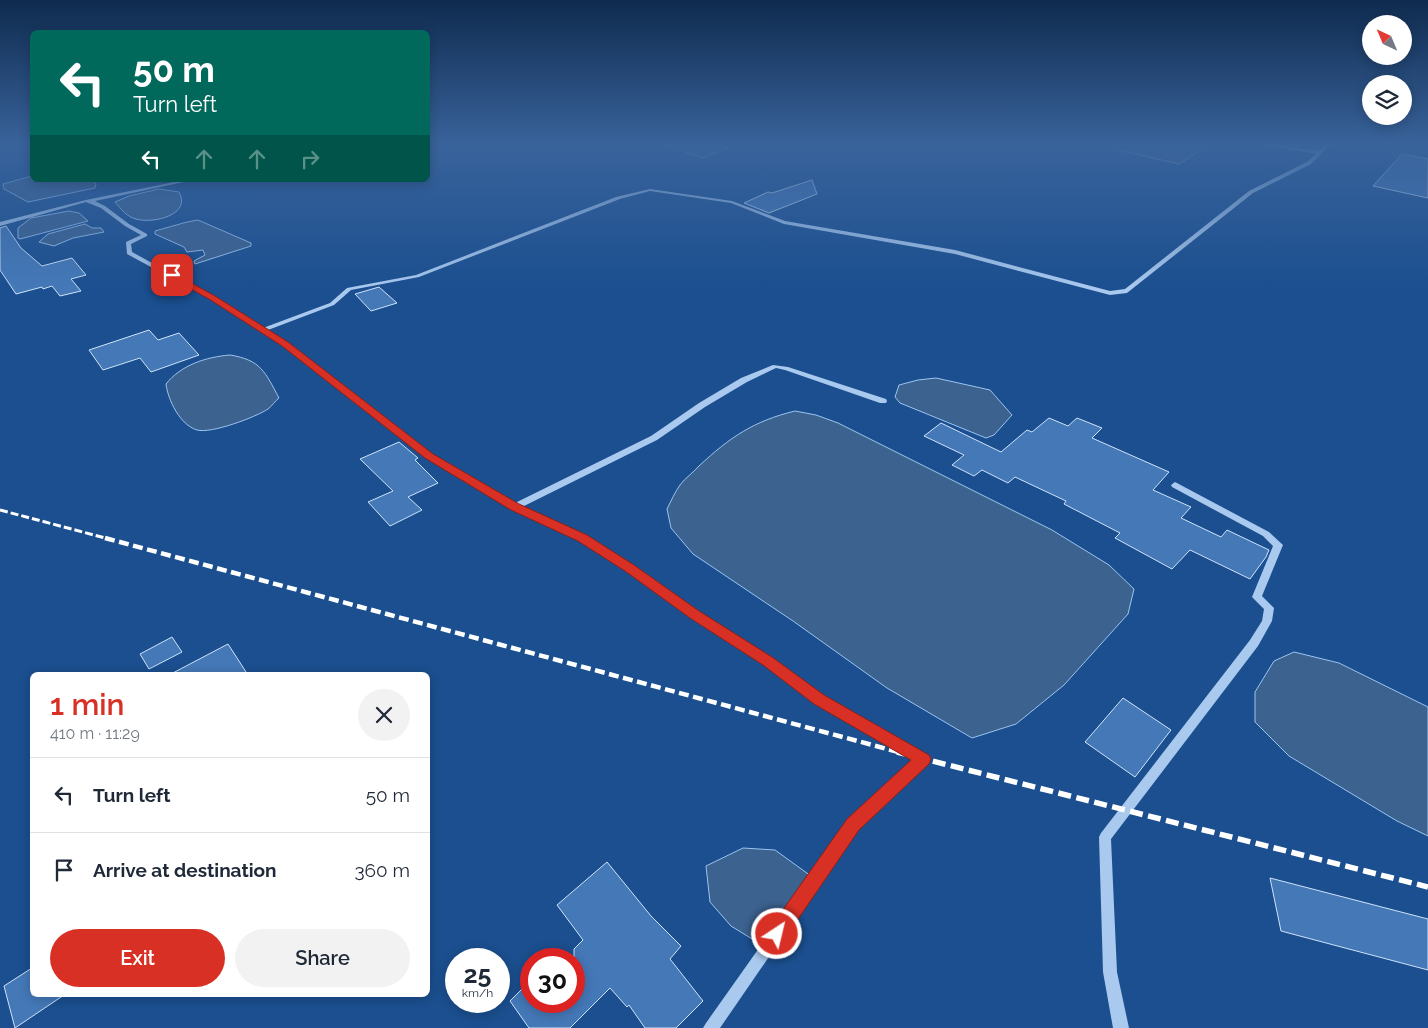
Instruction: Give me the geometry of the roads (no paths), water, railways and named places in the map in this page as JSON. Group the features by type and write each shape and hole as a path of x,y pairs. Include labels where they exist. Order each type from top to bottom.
{"street":[{"path":"0,224 86,201 130,192"},
{"path":"263,330 332,304 349,289 417,276 618,198 642,192"},
{"path":"663,192 732,202 784,222 955,252 1110,293 1127,291 1251,192"},
{"path":"86,201 94,202 110,211 127,225 145,235 128,243 130,253 212,298 285,344 429,456 515,507 582,538 629,568 694,615 767,661 819,699 923,759 853,824 711,1028"},
{"path":"515,507 654,438 702,405 744,380 775,366 883,401"},
{"path":"1122,1028 1110,972 1105,837 1254,644 1267,621 1269,608 1257,597 1278,545 1266,534 1175,485"}],"water":[{"path":"9,192 76,192 28,202"},
{"path":"146,192 179,192 182,200 176,212 169,216 161,219 143,220 133,218 115,202"},
{"path":"69,211 79,213 88,221 18,238 18,228 31,218"},
{"path":"198,220 251,243 251,246 195,264 194,261 205,255 203,250 187,252 184,247 155,234 155,231"},
{"path":"85,224 92,228 101,228 104,232 73,238 54,246 39,242 48,234"},
{"path":"230,355 249,360 261,369 266,374 279,398 268,409 254,416 212,430 197,430 185,423 180,417 169,397 166,384 172,377 195,363"},
{"path":"936,378 990,390 1012,415 994,435 986,438 900,403 895,397 899,385"},
{"path":"795,411 816,415 838,423 1052,530 1109,565 1134,589 1128,614 1064,685 1016,724 972,738 887,688 793,621 693,554 671,528 667,509 684,480 721,447 743,431 780,415"},
{"path":"1294,652 1339,663 1428,707 1428,836 1397,821 1289,756 1255,722 1255,692 1274,661"},
{"path":"743,848 775,850 811,876 788,918 757,942 731,926 710,902 706,866"}],"railway":[{"path":"0,510 109,539"},
{"path":"105,538 902,753"},
{"path":"897,752 1428,887"}]}
